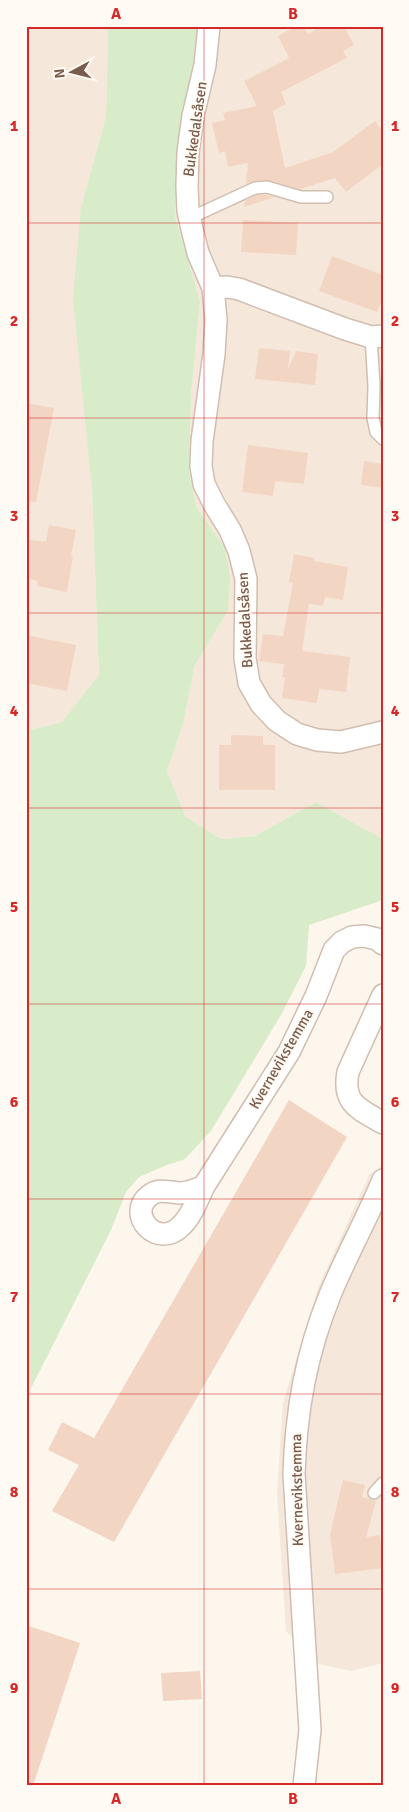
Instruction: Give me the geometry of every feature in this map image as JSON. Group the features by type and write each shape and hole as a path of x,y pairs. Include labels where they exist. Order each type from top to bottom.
{"street":[{"name":"Bukkedalsåsen","path":"209,26 205,65 188,152 187,186 190,218 198,254 213,288 216,320 214,354 202,441 201,466 204,484 230,530 239,551 246,579 247,623 245,658 249,683 261,704 277,721 298,734 317,740 341,742 383,732"},
{"path":"213,288 227,287 239,289 345,330 377,337"},
{"name":"Kvernevikstemma","path":"204,1186 288,1052 316,996 334,950 342,942 352,937 364,936 377,939 383,944"},
{"path":"383,995 348,1072 346,1084 347,1093 352,1102 359,1109 383,1123"},
{"name":"Kvernevikstemma","path":"304,1786 310,1730 294,1474 295,1435 299,1403 306,1368 330,1294 383,1180"}],"lane":[{"path":"190,218 255,188 268,187 301,197 327,197"},
{"path":"377,337 373,418 376,432 383,439"},
{"path":"374,1493 383,1483"}],"shaded area":[{"path":"26,26 106,26 108,31 106,117 81,207 99,676 62,722 26,731"},
{"path":"198,26 383,26 383,839 316,802 255,836 221,839 185,816 167,771 183,724 195,665 228,611 225,548 197,508 189,472 191,396 200,301 175,216 177,147 199,37"},
{"path":"383,1165 383,1663 351,1671 315,1663 286,1631 277,1493 283,1403 318,1288 369,1175"}],"green space":[{"path":"106,26 198,26 199,36 177,147 175,216 200,301 191,396 189,472 197,508 225,548 230,577 228,611 195,665 183,724 167,771 185,816 221,839 255,836 316,802 383,839 383,900 309,925 306,966 281,1015 211,1131 185,1159 139,1177 126,1192 111,1230 26,1398 26,731 62,722 99,675 92,490 73,299 81,207 106,117 108,31"}],"building":[{"path":"296,26 303,26 308,34 323,26 344,26 354,45 343,51 347,58 281,92 286,104 273,111 285,168 333,152 375,121 383,132 383,164 346,192 335,178 300,189 267,180 246,184 248,163 228,167 225,151 219,153 212,123 225,120 223,113 257,106 244,81 289,58 278,36"},
{"path":"257,195 275,197 244,207 245,201"},
{"path":"243,220 298,223 296,255 241,252"},
{"path":"332,256 383,275 383,297 377,312 319,291"},
{"path":"259,348 290,351 288,370 296,351 318,354 315,385 255,379"},
{"path":"26,403 54,408 36,502 26,501"},
{"path":"248,445 308,453 304,484 275,481 273,496 242,492"},
{"path":"364,461 383,464 383,488 361,485"},
{"path":"49,525 76,530 67,592 37,586 38,581 26,578 26,539 46,542"},
{"path":"294,554 314,558 314,561 348,567 343,600 325,597 323,606 309,604 302,651 350,657 346,692 319,689 317,703 282,698 285,677 282,677 284,664 259,661 263,634 283,636 293,583 289,582"},
{"path":"26,635 76,645 67,691 26,683"},
{"path":"231,735 263,736 263,745 275,745 275,790 219,790 219,745 231,745"},
{"path":"289,1100 347,1137 114,1542 52,1511 79,1465 48,1450 62,1422 94,1438"},
{"path":"343,1480 365,1485 362,1497 376,1501 366,1537 380,1535 383,1568 335,1574 330,1534"},
{"path":"26,1625 80,1643 33,1786 26,1786"},
{"path":"200,1671 202,1699 163,1701 161,1673"}]}
